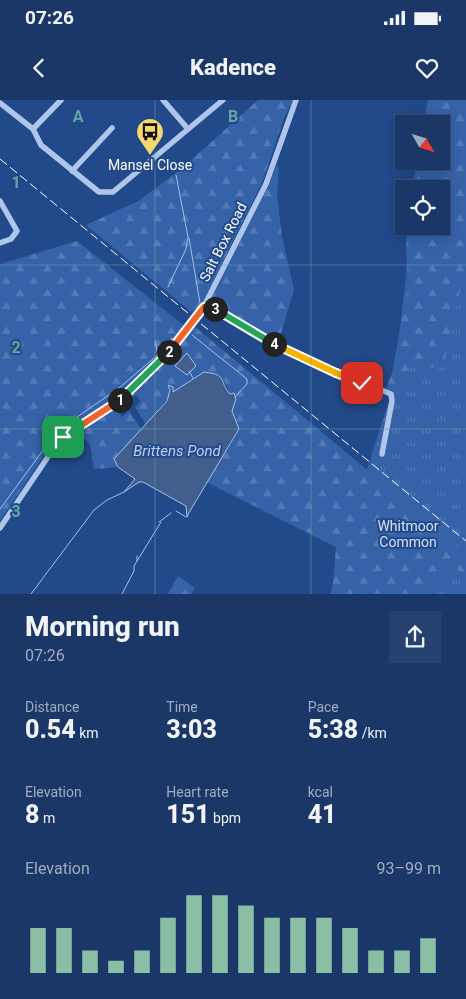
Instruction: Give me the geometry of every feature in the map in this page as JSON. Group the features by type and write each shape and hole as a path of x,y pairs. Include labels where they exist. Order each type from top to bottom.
{"street":[{"path":"33,129 60,100"},
{"path":"163,100 188,129"},
{"path":"0,103 33,129 40,145 72,171 99,192 113,192 223,100"},
{"name":"Salt Box Road","path":"0,528 58,442 124,397 176,344 204,307 266,184 296,100"},
{"path":"72,171 112,128"},
{"path":"0,202 16,231 11,239 0,242"},
{"path":"204,307 213,308 301,357 391,394 392,401 382,454"}],"green space":[{"path":"258,100 293,100 284,118 262,183 196,316 86,225 138,201 180,170"},
{"name":"Whitmoor Common","path":"428,100 466,100 466,594 330,594 346,535 393,388 411,235 450,235 450,180 441,180 441,170 450,170 450,115 426,115"},
{"path":"428,100 466,100 466,264 443,367 408,368 396,393 386,389 392,373 407,292 406,235 450,235 450,180 414,180 415,170 450,170 450,115 425,115"},
{"path":"276,166 279,167 277,195 282,237 294,289 280,337 271,338 209,303 268,187"},
{"path":"77,241 186,327 169,348 115,400 59,433 0,521 0,264"},
{"path":"194,326 466,552 466,576 455,568 428,594 332,594 336,547 206,482 239,430 231,411 236,399 234,393 230,394 224,381 204,372 172,393 146,425 135,407 141,401 136,395 130,399 128,395"},
{"path":"118,404 121,407 117,410 122,417 129,411 142,430 114,459 118,467 94,469 90,444 83,438 74,439 69,436"},
{"path":"178,576 195,588 191,594 168,594"}],"water":[{"path":"187,353 196,366 187,375 175,366"},
{"name":"Brittens Pond","path":"204,372 220,377 230,394 234,393 236,399 232,411 239,429 187,516 186,506 143,482 139,482 124,492 135,479 118,467 114,459 167,401 170,390 168,385 173,387 173,392"}],"waterway":[{"path":"168,287 186,249 188,237 176,175"},
{"path":"189,238 200,303"},
{"path":"192,335 247,379 247,384 235,397"},
{"path":"0,509 57,431 119,388 167,347 172,338"},
{"path":"155,341 158,355"},
{"path":"189,371 193,378"},
{"path":"31,594 94,510 107,500 124,492"},
{"path":"176,511 186,517 188,516"},
{"path":"159,522 171,513"},
{"path":"122,594 134,571 134,566 161,522"},
{"path":"137,556 137,561"}],"railway":[{"path":"0,159 466,541"}],"place":[{"name":"Mansel Close","path":"150,156"}],"route":[{"path":"63,437 124,397 176,344 204,307 213,308 269,341 301,357 362,383"}]}
